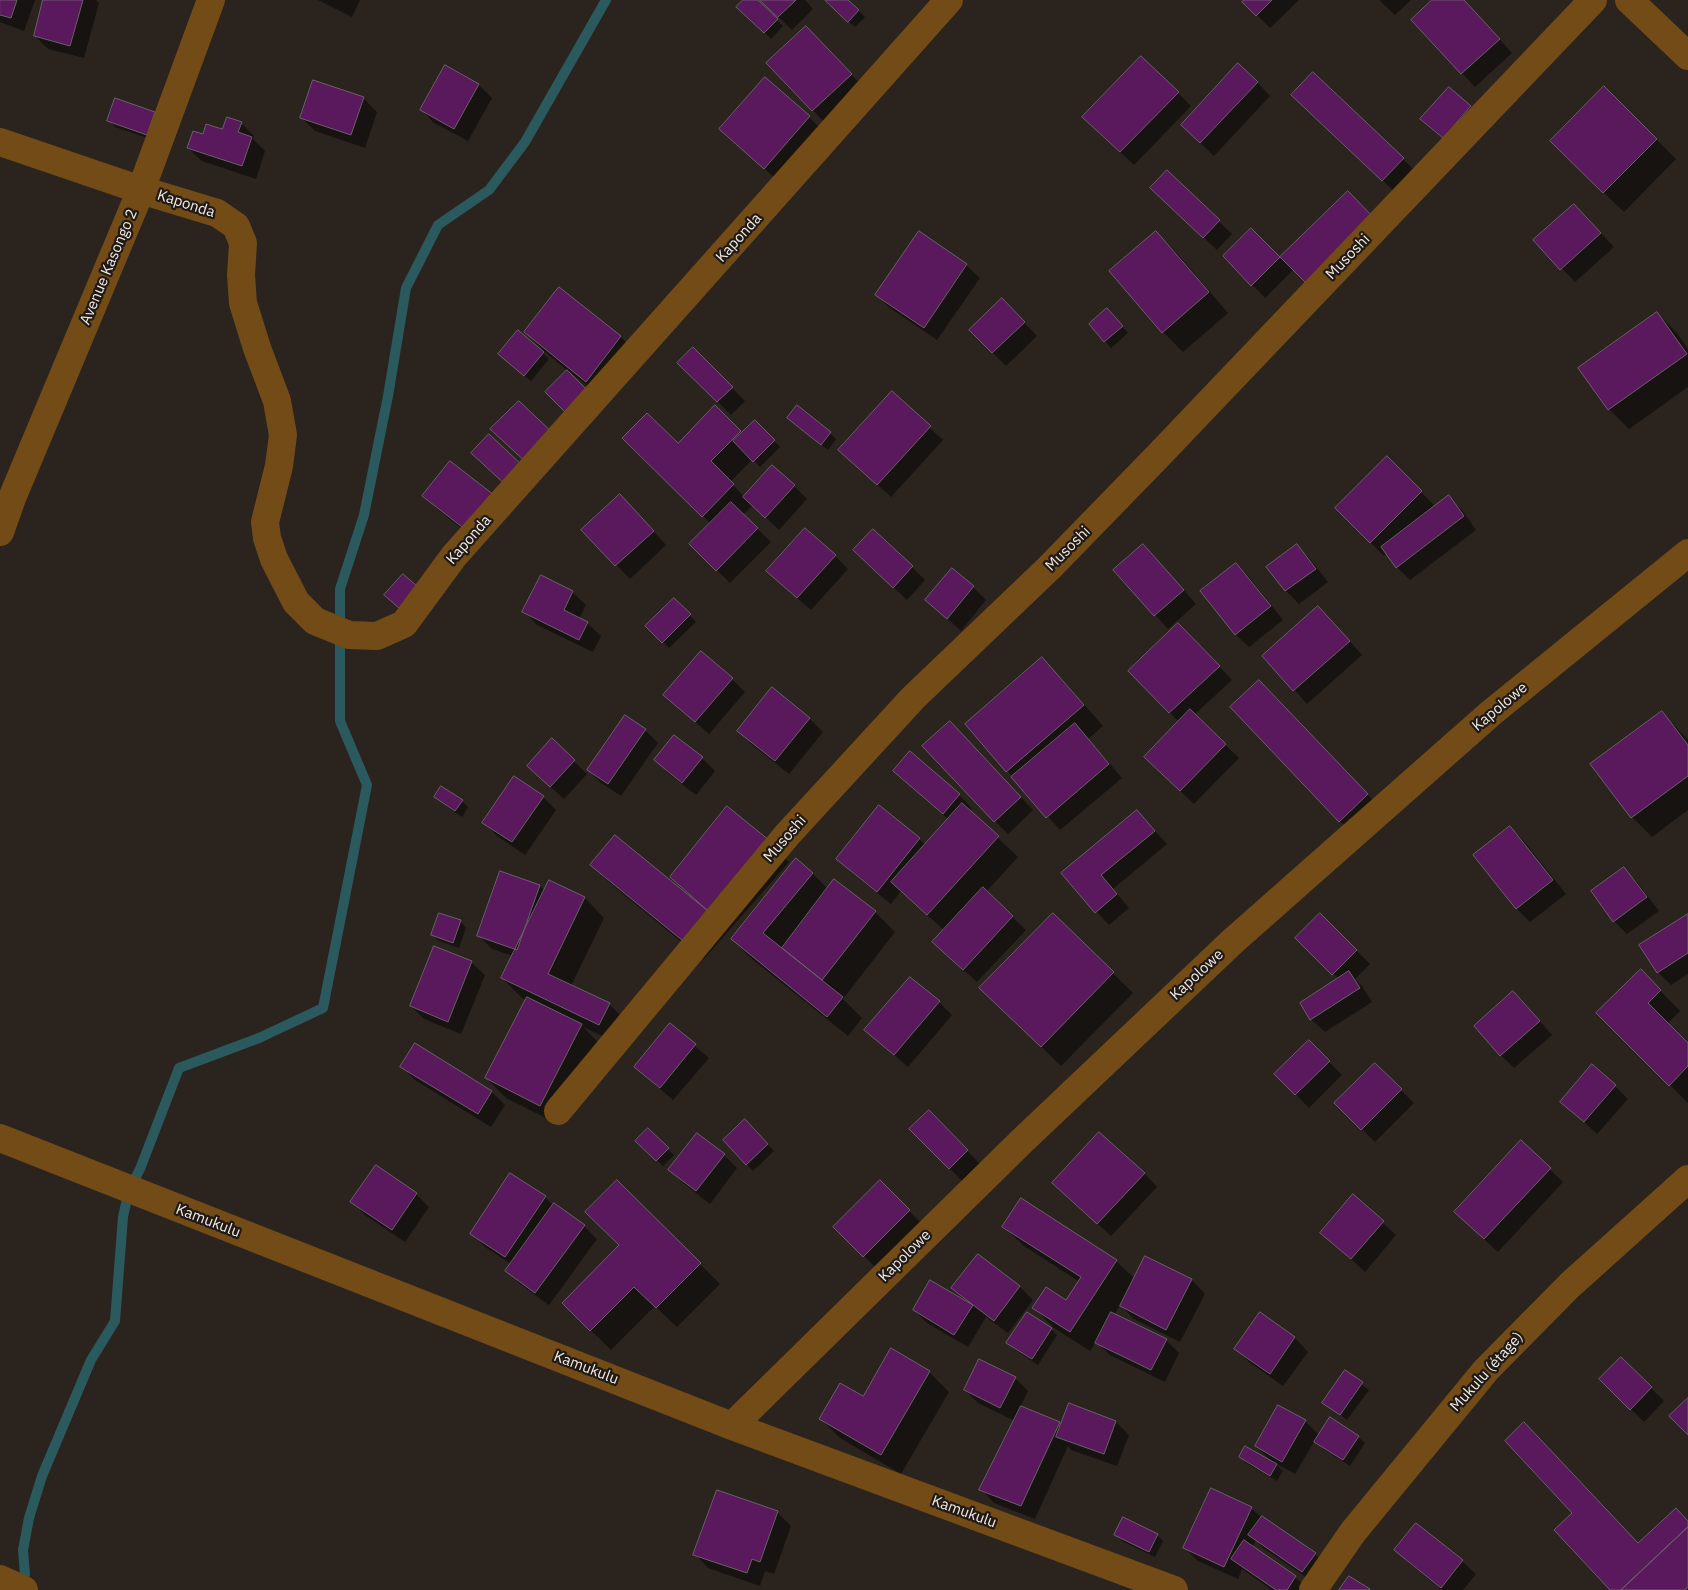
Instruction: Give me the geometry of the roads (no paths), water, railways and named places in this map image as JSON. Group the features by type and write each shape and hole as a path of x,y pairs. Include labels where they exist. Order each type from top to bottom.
{"street":[{"name":"Avenue Kasongo 2","path":"0,532 16,489 141,190 211,0"},
{"name":"Kaponda","path":"0,142 141,190 217,213 236,226 243,243 241,275 243,303 257,348 278,401 283,435 279,466 265,522 267,538 274,559 296,602 315,621 349,635 377,636 404,624 461,549 949,0"},
{"name":"Musoshi","path":"558,1111 787,835 912,698 1050,567 1151,464 1593,0"},
{"path":"1628,0 1688,56"},
{"name":"Kapolowe","path":"732,1426 1022,1141 1233,941 1491,713 1688,553"},
{"name":"Kamukulu","path":"0,1138 732,1426 1174,1590"},
{"name":"Mukulu (étage)","path":"1313,1590 1353,1532 1486,1370 1570,1285 1688,1179"}],"waterway":[{"path":"18,1587 25,1574 23,1550 29,1518 42,1476 91,1360 115,1321 123,1217 129,1190 140,1169 179,1068 259,1038 323,1008 367,785 340,721 340,589 364,515 388,396 406,288 438,225 489,190 525,142 606,0"}]}
